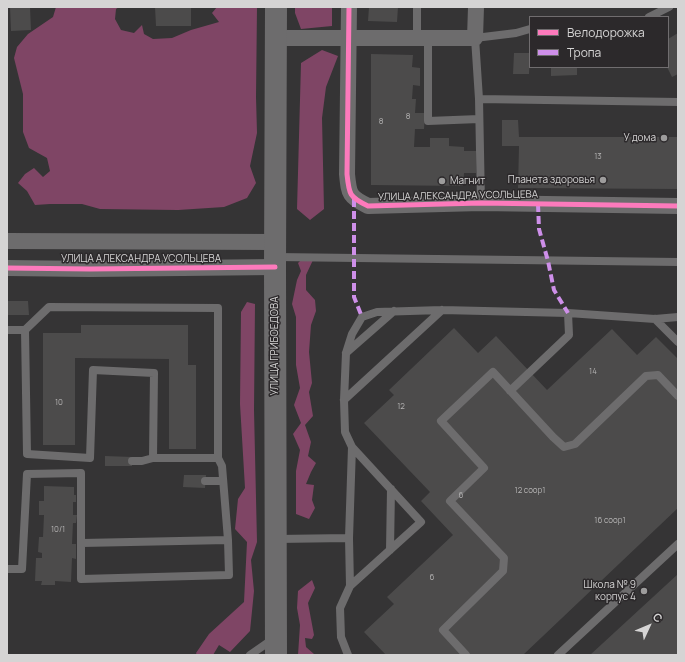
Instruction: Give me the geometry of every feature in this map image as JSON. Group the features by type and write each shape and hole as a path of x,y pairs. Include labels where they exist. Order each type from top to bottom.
{"main road":[{"name":"УЛИЦА ГРИБОЕДОВА","path":"276,7 276,646"}],"street":[{"name":"УЛИЦА АЛЕКСАНДРА УСОЛЬЦЕВА","path":"349,7 348,174 349,190 354,199 368,206 481,203 678,206"},
{"path":"276,38 475,38 476,7"},
{"name":"УЛИЦА АЛЕКСАНДРА УСОЛЬЦЕВА","path":"7,241 275,255"},
{"name":"УЛИЦА АЛЕКСАНДРА УСОЛЬЦЕВА","path":"7,268 90,269 275,255"}],"lane":[{"path":"417,7 422,38 428,121 479,119"},
{"path":"651,16 669,7"},
{"path":"481,203 479,99 475,38 516,33 529,29"},
{"path":"479,99 678,102"},
{"path":"275,255 678,262"},
{"path":"7,330 25,330 49,307 218,308 218,458 222,466 228,540 229,575 81,580 81,474 27,474 22,569 7,568"},
{"path":"344,400 442,310"},
{"path":"348,655 341,637 340,608 350,586 421,522 352,447 345,432 344,400 346,353 352,334 362,317 377,312 442,310 568,313 655,319 678,317"},
{"path":"346,353 394,311"},
{"path":"510,392 569,334 568,313"},
{"path":"655,319 678,342"},
{"path":"25,330 27,454 90,458 93,370 154,374 154,458"},
{"path":"466,655 443,630 503,571 504,558 450,501 484,468 441,421 493,372 510,392 564,447 575,444 646,376 658,375 678,396"},
{"path":"350,586 349,538 352,447"},
{"path":"132,461 142,461 154,458 218,458"},
{"path":"206,481 223,481"},
{"path":"390,550 391,489"},
{"path":"275,539 349,538"},
{"path":"82,543 228,540"},
{"path":"558,655 678,544"},
{"path":"250,655 276,646"}],"shaded area":[{"path":"56,7 119,7 116,9 115,19 121,30 134,33 142,25 144,34 153,39 172,38 191,30 219,22 212,13 217,7 257,7 257,133 250,166 256,183 247,198 224,207 178,210 100,209 82,204 35,205 27,191 18,183 25,174 34,168 43,177 50,171 47,158 29,148 23,132 23,94 14,58 17,47 28,34 53,17"},
{"path":"295,7 332,7 332,26 301,29 295,13"},
{"path":"322,50 338,56 326,87 322,118 324,209 310,220 297,209 301,63"},
{"path":"305,256 313,260 306,275 306,290 315,300 316,311 311,325 309,352 312,383 309,392 313,416 305,425 311,442 308,456 316,463 306,484 314,485 312,500 315,508 309,519 296,514 296,471 300,450 293,434 301,423 294,405 300,388 296,365 296,317 292,304 297,280 301,271 298,263"},
{"path":"247,302 255,304 254,410 257,542 251,560 254,591 250,631 230,652 219,645 213,655 197,655 196,653 209,634 244,602 247,542 235,529 238,499 245,488 240,404 241,312"},
{"path":"312,580 315,588 308,603 314,635 312,639 305,638 306,647 314,654 298,655 300,625 297,608 298,591"}],"building":[{"path":"10,7 30,7 31,30 11,31"},
{"path":"155,7 191,7 191,26 156,26"},
{"path":"369,7 398,7 397,22 368,21"},
{"path":"678,33 678,74 672,77 668,68 669,68 669,38"},
{"path":"514,53 529,53 529,74 513,74"},
{"path":"371,54 413,55 412,67 420,68 420,86 413,85 412,99 416,99 415,113 425,113 424,129 415,129 414,147 430,147 430,138 449,138 449,146 464,147 464,151 476,151 476,173 464,173 463,186 371,185"},
{"path":"551,68 577,68 577,75 551,76"},
{"path":"502,120 518,120 519,137 678,137 678,189 518,188 519,146 502,146"},
{"path":"7,301 28,301 29,315 7,315"},
{"path":"81,325 188,325 188,365 196,365 196,449 169,449 169,359 75,358 75,445 43,445 43,333 81,333"},
{"path":"454,328 478,353 496,336 547,390 612,329 637,355 656,337 678,359 678,508 523,655 386,655 364,632 394,604 387,597 453,535 421,501 430,492 364,423 394,395 389,390"},
{"path":"105,456 132,457 132,466 105,466"},
{"path":"184,475 206,475 205,488 183,487"},
{"path":"44,486 74,487 76,502 73,502 73,515 77,515 76,523 73,523 72,544 76,544 76,559 72,558 71,582 55,581 55,585 41,585 42,581 35,581 36,558 42,558 42,553 38,552 39,537 43,537 44,515 39,515 39,501 44,501"},
{"path":"678,574 678,655 590,655"}],"marked path":[{"path":"354,199 354,297 362,317"},
{"path":"538,204 539,229 554,290 568,313"}],"cycle path":[{"path":"349,7 347,174 348,186 351,194 357,200 368,206 481,203 678,206"},
{"path":"7,268 90,269 275,267"}],"place":[{"name":"У дома","path":"664,138"},
{"name":"Планета здоровья","path":"603,180"},
{"name":"Магнит","path":"442,181"},
{"name":"Школа № 9 корпус 4","path":"644,591"}]}
